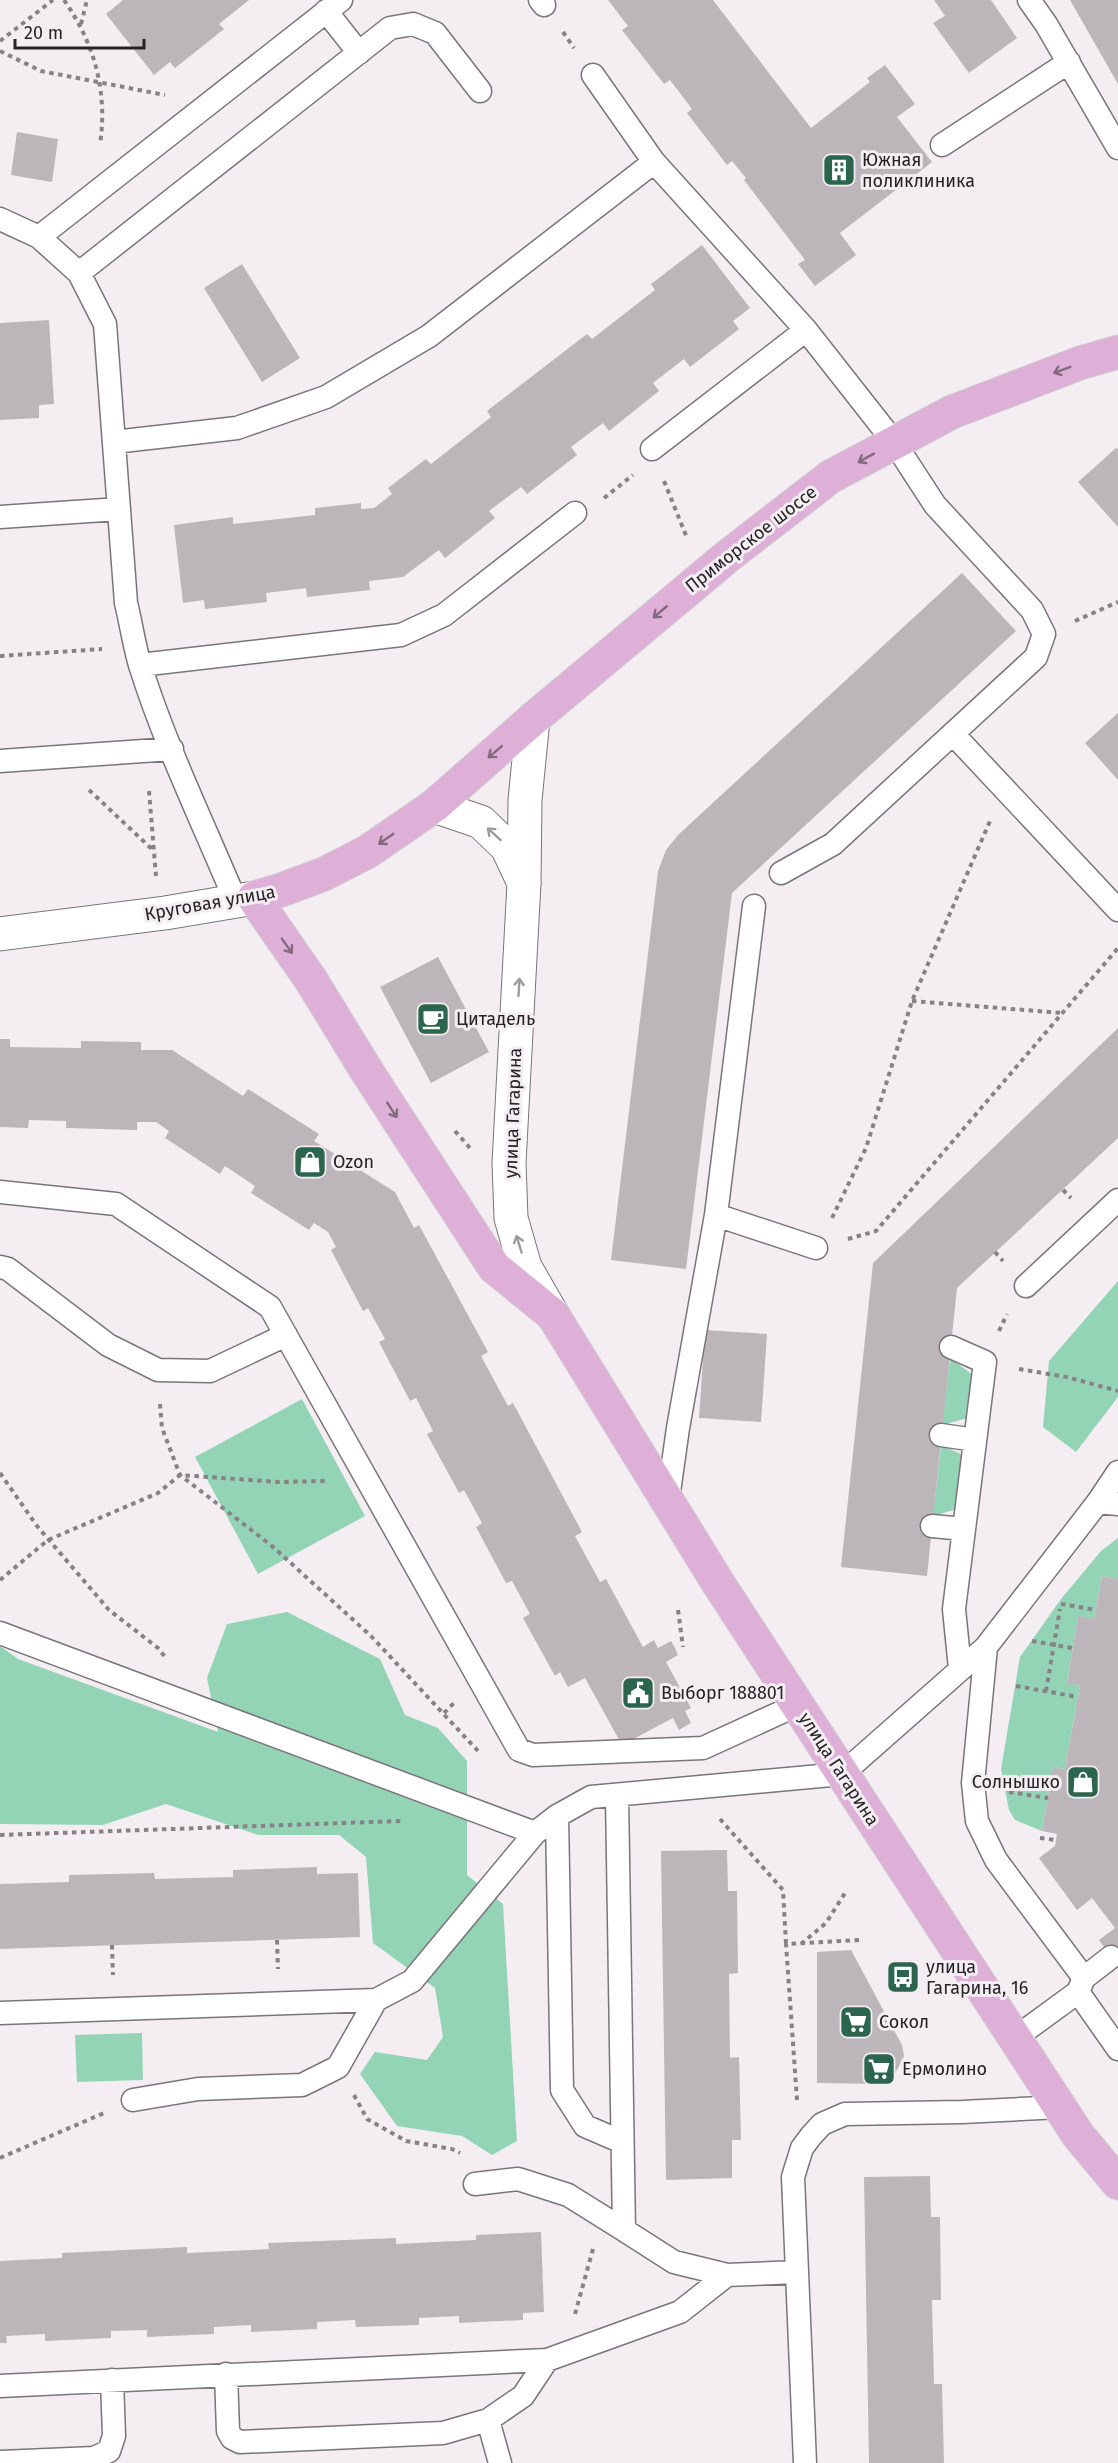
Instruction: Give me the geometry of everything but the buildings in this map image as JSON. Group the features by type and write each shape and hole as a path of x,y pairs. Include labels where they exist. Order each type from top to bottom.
{"main road":[{"name":"Приморское шоссе","path":"434,806 533,719 746,541 830,477 952,412 1080,363 1118,351"},
{"name":"Круговая улица","path":"245,900 324,874 367,852 434,806"},
{"name":"улица Гагарина","path":"245,900 311,980 494,1267 553,1315 718,1583 797,1705 1078,2135 1118,2183"}],"street":[{"path":"524,883 525,801 533,719"},
{"name":"улица Гагарина","path":"434,806 481,822 507,846 524,883 509,1163 511,1218 525,1267 553,1315"},
{"name":"Круговая улица","path":"0,934 245,900"}],"lane":[{"path":"1029,0 1069,62 1118,148"},
{"path":"39,237 333,6 359,53"},
{"path":"79,273 390,28 413,24 435,33 480,91"},
{"path":"942,145 1069,62"},
{"path":"593,75 654,162 806,330 894,442 935,505 1032,610 1044,634 1036,657 833,844 781,873"},
{"path":"114,442 237,428 326,398 429,336 654,162"},
{"path":"2,223 39,237 79,273 105,324 126,603 138,656 172,749 245,900"},
{"path":"652,450 806,330"},
{"path":"0,517 119,509"},
{"path":"138,656 401,635 444,615 575,513"},
{"path":"953,734 1118,910"},
{"path":"0,761 172,749"},
{"path":"668,1499 678,1428 716,1215 754,906"},
{"path":"0,1192 116,1204 270,1306 519,1750 533,1755 703,1748 797,1705"},
{"path":"1026,1286 1118,1200"},
{"path":"716,1215 816,1248"},
{"path":"0,1267 8,1269 108,1345 158,1370 210,1371 286,1335"},
{"path":"951,1347 986,1362 954,1609 960,1669"},
{"path":"941,1435 975,1440"},
{"path":"0,2013 376,2000 412,1981 535,1833 556,1816 591,1797 842,1774 986,1647 1108,1503 1118,1472"},
{"path":"932,1526 964,1529"},
{"path":"0,1633 535,1833"},
{"path":"986,1647 973,1783 977,1821 996,1860 1081,1985 1118,2049"},
{"path":"617,1795 624,2230"},
{"path":"556,1816 561,2090 585,2126 622,2142"},
{"path":"1015,2038 1081,1985 1111,1957"},
{"path":"133,2100 198,2089 302,2085 338,2067 376,2000"},
{"path":"805,2463 794,2177 802,2148 822,2124 845,2114 962,2112 1060,2107"},
{"path":"475,2184 518,2179 568,2195 674,2262 727,2276 796,2272"},
{"path":"0,2386 547,2360 680,2312 727,2276"},
{"path":"226,2374 228,2431 232,2438 240,2442 443,2433 488,2420 523,2396 547,2360"},
{"path":"0,2462 94,2458 109,2451 114,2436 112,2380"},
{"path":"488,2420 500,2463"}],"path":[{"path":"0,41 53,0"},
{"path":"64,0 81,25 101,82 102,132 93,195"},
{"path":"81,25 87,0"},
{"path":"542,3 593,75"},
{"path":"0,51 41,71 210,103"},
{"path":"652,450 689,542"},
{"path":"1044,634 1118,602"},
{"path":"0,656 138,656"},
{"path":"146,751 156,879"},
{"path":"54,757 154,851"},
{"path":"816,1248 866,1148 912,1001 1004,789"},
{"path":"816,1248 876,1231 1118,948"},
{"path":"912,1001 1063,1013"},
{"path":"986,1362 1005,1317 1026,1286"},
{"path":"158,1370 162,1428 180,1475 272,1546 371,1636 480,1754"},
{"path":"1040,1373 1066,1377 1118,1391"},
{"path":"0,1473 48,1540 109,1610 158,1648 166,1658"},
{"path":"0,1580 48,1540 159,1493 180,1475 279,1482 368,1481"},
{"path":"1046,1691 1061,1604"},
{"path":"1075,1606 1096,1610"},
{"path":"678,1610 683,1647"},
{"path":"1026,1640 1072,1648"},
{"path":"1008,1684 1078,1697"},
{"path":"685,1789 728,1827 783,1890 802,2148"},
{"path":"1007,1792 1048,1798"},
{"path":"0,1835 412,1821"},
{"path":"1040,1838 1056,1840"},
{"path":"801,1944 826,1923 845,1893"},
{"path":"786,1944 860,1940"},
{"path":"338,2067 367,2119 406,2141 452,2149 461,2153"},
{"path":"0,2158 133,2100"},
{"path":"547,2360 578,2310 601,2216"}],"green space":[{"path":"1118,1281 1118,1397 1076,1452 1043,1427 1049,1361"},
{"path":"950,1358 973,1375 968,1418 942,1425"},
{"path":"302,1399 365,1516 258,1574 195,1457"},
{"path":"941,1445 963,1455 957,1509 933,1516"},
{"path":"1118,1538 1118,1579 1102,1576 1094,1619 1078,1617 1067,1683 1080,1685 1065,1769 1053,1767 1042,1831 1015,1820 1009,1810 1001,1769 1020,1657 1061,1599 1101,1551"},
{"path":"287,1612 380,1659 405,1715 438,1728 467,1761 467,1875 503,1904 517,2141 492,2155 462,2136 397,2126 360,2074 375,2052 427,2060 443,2037 435,1988 373,1943 366,1857 339,1835 258,1835 166,1804 103,1825 0,1824 0,1646 18,1659 218,1732 207,1678 227,1624"},
{"path":"142,2033 143,2080 77,2082 75,2035"}],"place":[{"name":"Южная поликлиника","path":"839,170"},
{"name":"Цитадель","path":"433,1019"},
{"name":"Ozon","path":"310,1162"},
{"name":"Выборг 188801","path":"638,1693"},
{"name":"Солнышко","path":"1083,1782"},
{"name":"улица Гагарина, 16","path":"903,1977"},
{"name":"Сокол","path":"856,2022"},
{"name":"Ермолино","path":"879,2069"}]}
